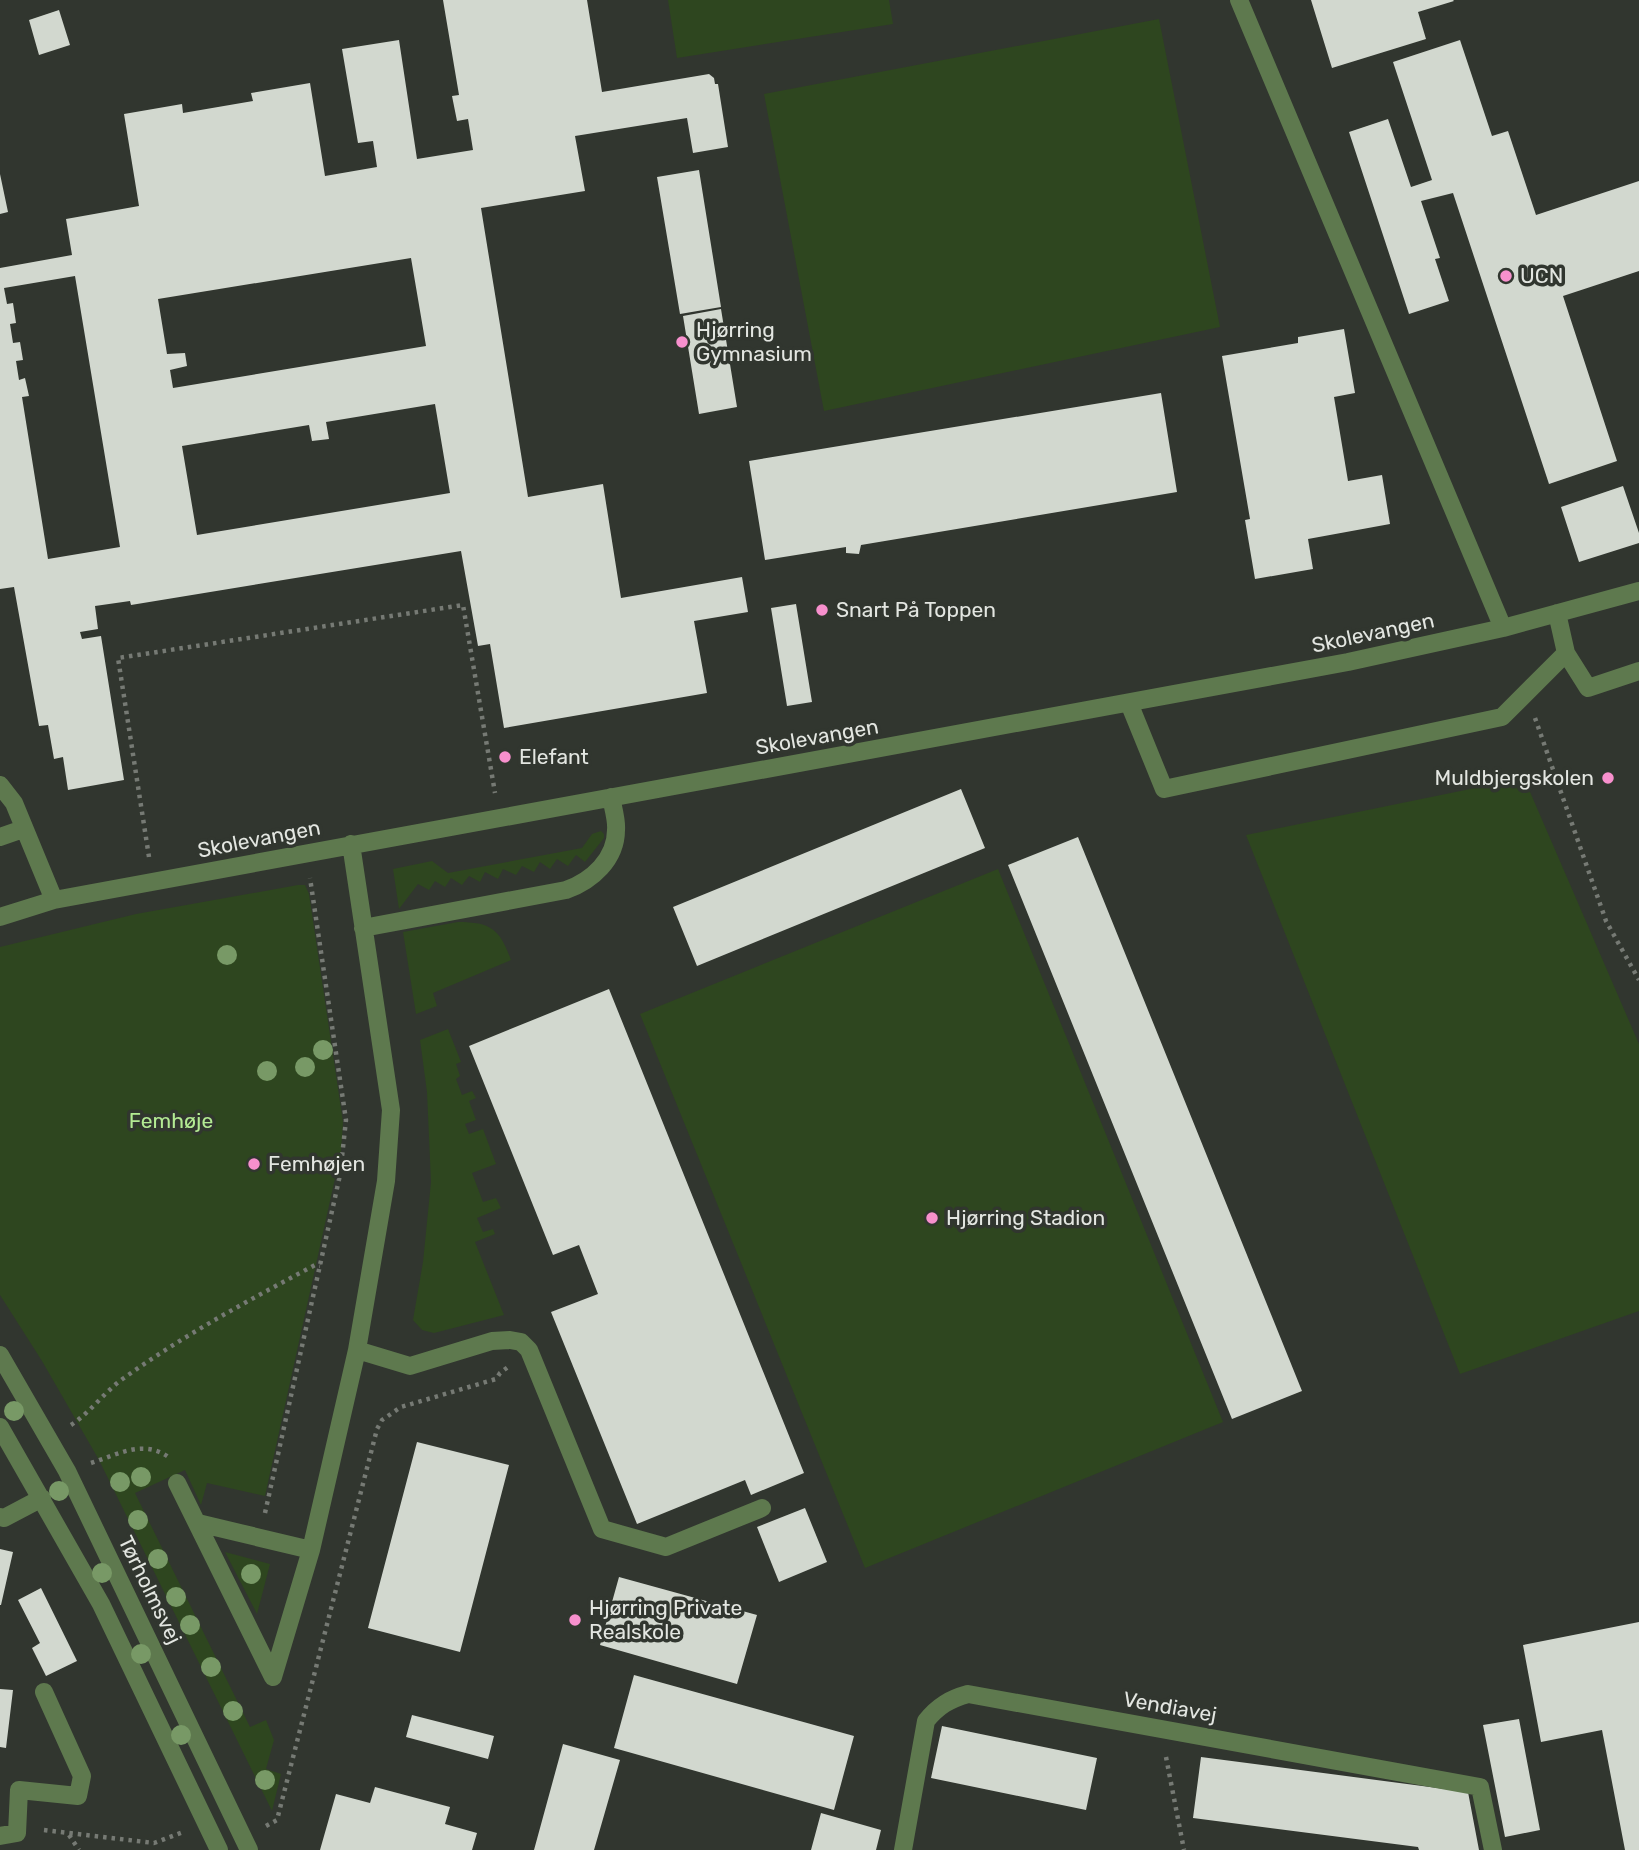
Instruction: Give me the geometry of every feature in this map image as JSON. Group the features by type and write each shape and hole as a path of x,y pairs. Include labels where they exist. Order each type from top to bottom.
{"street":[{"path":"1239,0 1503,628"},
{"name":"Skolevangen","path":"0,917 54,900 1348,662 1503,628 1639,591"},
{"path":"1557,613 1566,653 1588,688 1639,671"},
{"path":"1129,703 1164,789 1502,717 1566,653"},
{"path":"0,785 14,803 54,900"},
{"path":"363,928 566,890 585,883 614,850 617,829 611,797"},
{"path":"0,837 23,829"},
{"path":"177,1483 273,1677 311,1550 357,1350 386,1181 391,1110 351,844"},
{"path":"357,1350 410,1366 492,1341 510,1339 521,1342 529,1350 602,1529 666,1547 762,1508"},
{"name":"Tørholmsvej","path":"0,1355 67,1471 246,1844"},
{"path":"0,1427 101,1604 219,1850"},
{"path":"0,1517 4,1518 42,1498"},
{"path":"198,1523 311,1550"},
{"path":"9,1834 19,1790 79,1796 82,1776 44,1692"},
{"name":"Vendiavej","path":"903,1850 926,1721 949,1699 968,1693 1479,1787 1493,1850"}],"path":[{"path":"153,882 118,659 463,605 499,818"},
{"path":"1526,692 1606,921 1639,981"},
{"path":"260,1538 340,1175 346,1120 306,853"},
{"path":"49,1438 77,1421 104,1393 177,1341 315,1265 320,1266"},
{"path":"246,1844 277,1820 377,1429 383,1420 401,1407 496,1379 508,1367 517,1367"},
{"path":"67,1471 145,1447 164,1453 172,1460 179,1472 177,1483"},
{"path":"1160,1728 1184,1850"},
{"path":"9,1834 37,1829 69,1835 154,1843 206,1823"},
{"path":"69,1835 79,1850"}],"green space":[{"path":"668,0 889,0 893,24 677,58"},
{"path":"1159,19 1220,327 824,411 764,94"},
{"path":"1524,778 1639,1044 1639,1311 1460,1374 1246,835"},
{"path":"601,831 604,838 585,862 576,855 568,866 557,859 550,869 540,862 534,872 522,866 516,875 503,869 498,879 485,872 480,882 469,876 462,885 451,878 445,887 435,881 429,890 418,884 399,909 393,869 432,861 448,873 582,848 592,834"},
{"name":"Hjørring Stadion","path":"998,869 1223,1422 865,1568 640,1014"},
{"name":"Femhøje","path":"305,885 309,894 343,1122 341,1151 265,1496 207,1483 201,1505 185,1470 135,1493 250,1727 266,1720 274,1740 266,1769 281,1774 272,1811 99,1460 0,1295 0,947 136,914"},
{"path":"458,922 479,924 493,930 503,941 511,960 433,993 437,1006 416,1014 403,932"},
{"path":"448,1029 461,1062 456,1064 460,1076 456,1079 462,1095 472,1091 476,1098 469,1101 476,1120 465,1124 469,1134 483,1129 496,1164 472,1173 483,1202 496,1198 501,1208 477,1218 483,1232 493,1229 495,1234 475,1242 504,1315 434,1333 422,1330 413,1320 423,1262 431,1182 427,1092 420,1040"},
{"path":"225,1552 270,1564 257,1614"}],"building":[{"path":"443,0 587,0 602,92 709,74 714,78 715,84 718,84 728,147 693,153 687,118 575,136 585,191 481,208 528,497 603,484 621,598 742,577 748,612 694,621 707,693 504,728 490,644 478,646 461,551 131,605 130,601 95,606 98,629 80,632 82,639 101,636 124,780 68,790 63,757 54,759 48,725 39,726 14,587 0,589 0,268 72,255 66,219 139,206 124,114 182,104 183,113 253,101 251,93 310,83 325,176 377,167 373,141 358,143 342,49 399,40 417,159 473,150 468,119 457,121 452,96 459,95","holes":["411,258 426,346 173,388 170,370 187,366 185,353 167,354 158,299","75,276 120,547 48,559 22,397 29,396 25,378 19,380 16,361 23,360 20,342 13,343 10,324 16,323 13,303 7,304 4,288","435,404 450,493 197,535 182,446 309,425 312,441 329,439 326,422"]},
{"path":"1311,0 1454,1 1418,12 1426,39 1332,68"},
{"path":"59,10 70,45 39,55 29,20"},
{"path":"1460,40 1492,136 1508,131 1536,215 1639,181 1639,271 1563,296 1617,461 1549,484 1453,193 1421,201 1440,258 1435,259 1449,301 1409,314 1349,132 1388,119 1411,187 1432,180 1393,62"},
{"path":"699,170 721,307 680,314 657,177"},
{"path":"0,174 8,212 0,214"},
{"path":"721,309 737,407 699,414 683,316"},
{"path":"1344,329 1355,393 1334,397 1348,481 1382,475 1390,524 1308,539 1313,569 1255,579 1245,520 1250,519 1222,356 1298,343 1298,337"},
{"path":"1161,393 1177,492 861,545 859,554 846,553 846,547 765,560 749,461"},
{"path":"1623,486 1639,533 1639,543 1579,562 1561,507"},
{"path":"796,604 812,702 787,706 771,608"},
{"path":"961,789 985,848 697,966 673,907"},
{"path":"1078,837 1302,1391 1232,1419 1008,865"},
{"path":"609,989 804,1473 751,1495 745,1480 637,1524 551,1312 598,1294 579,1245 553,1255 469,1046"},
{"path":"417,1442 509,1465 460,1652 368,1628"},
{"path":"805,1508 827,1562 779,1582 757,1527"},
{"path":"0,1549 13,1552 1,1605 0,1605"},
{"path":"619,1577 757,1615 737,1684 600,1645"},
{"path":"41,1588 77,1661 46,1676 32,1648 40,1643 18,1600"},
{"path":"1639,1622 1639,1850 1625,1850 1602,1730 1541,1742 1523,1645"},
{"path":"634,1675 854,1736 834,1810 614,1748"},
{"path":"0,1689 13,1690 6,1748 0,1747"},
{"path":"412,1715 494,1736 488,1759 406,1737"},
{"path":"1519,1719 1540,1830 1505,1837 1483,1725"},
{"path":"942,1726 1097,1758 1086,1810 931,1778"},
{"path":"563,1744 620,1760 594,1850 534,1850"},
{"path":"1201,1757 1468,1792 1479,1850 1419,1850 1418,1847 1193,1818"},
{"path":"375,1787 450,1807 445,1824 477,1833 472,1850 320,1850 336,1794 370,1803"},
{"path":"821,1813 881,1830 876,1850 811,1850"}],"place":[{"name":"UCN","path":"1506,276"},
{"name":"Hjørring Gymnasium","path":"682,342"},
{"name":"Snart På Toppen","path":"822,610"},
{"name":"Elefant","path":"505,757"},
{"name":"Muldbjergskolen","path":"1608,778"},
{"name":"Femhøjen","path":"254,1164"},
{"name":"Hjørring Stadion","path":"932,1218"},
{"name":"Hjørring Private Realskole","path":"575,1620"}]}
